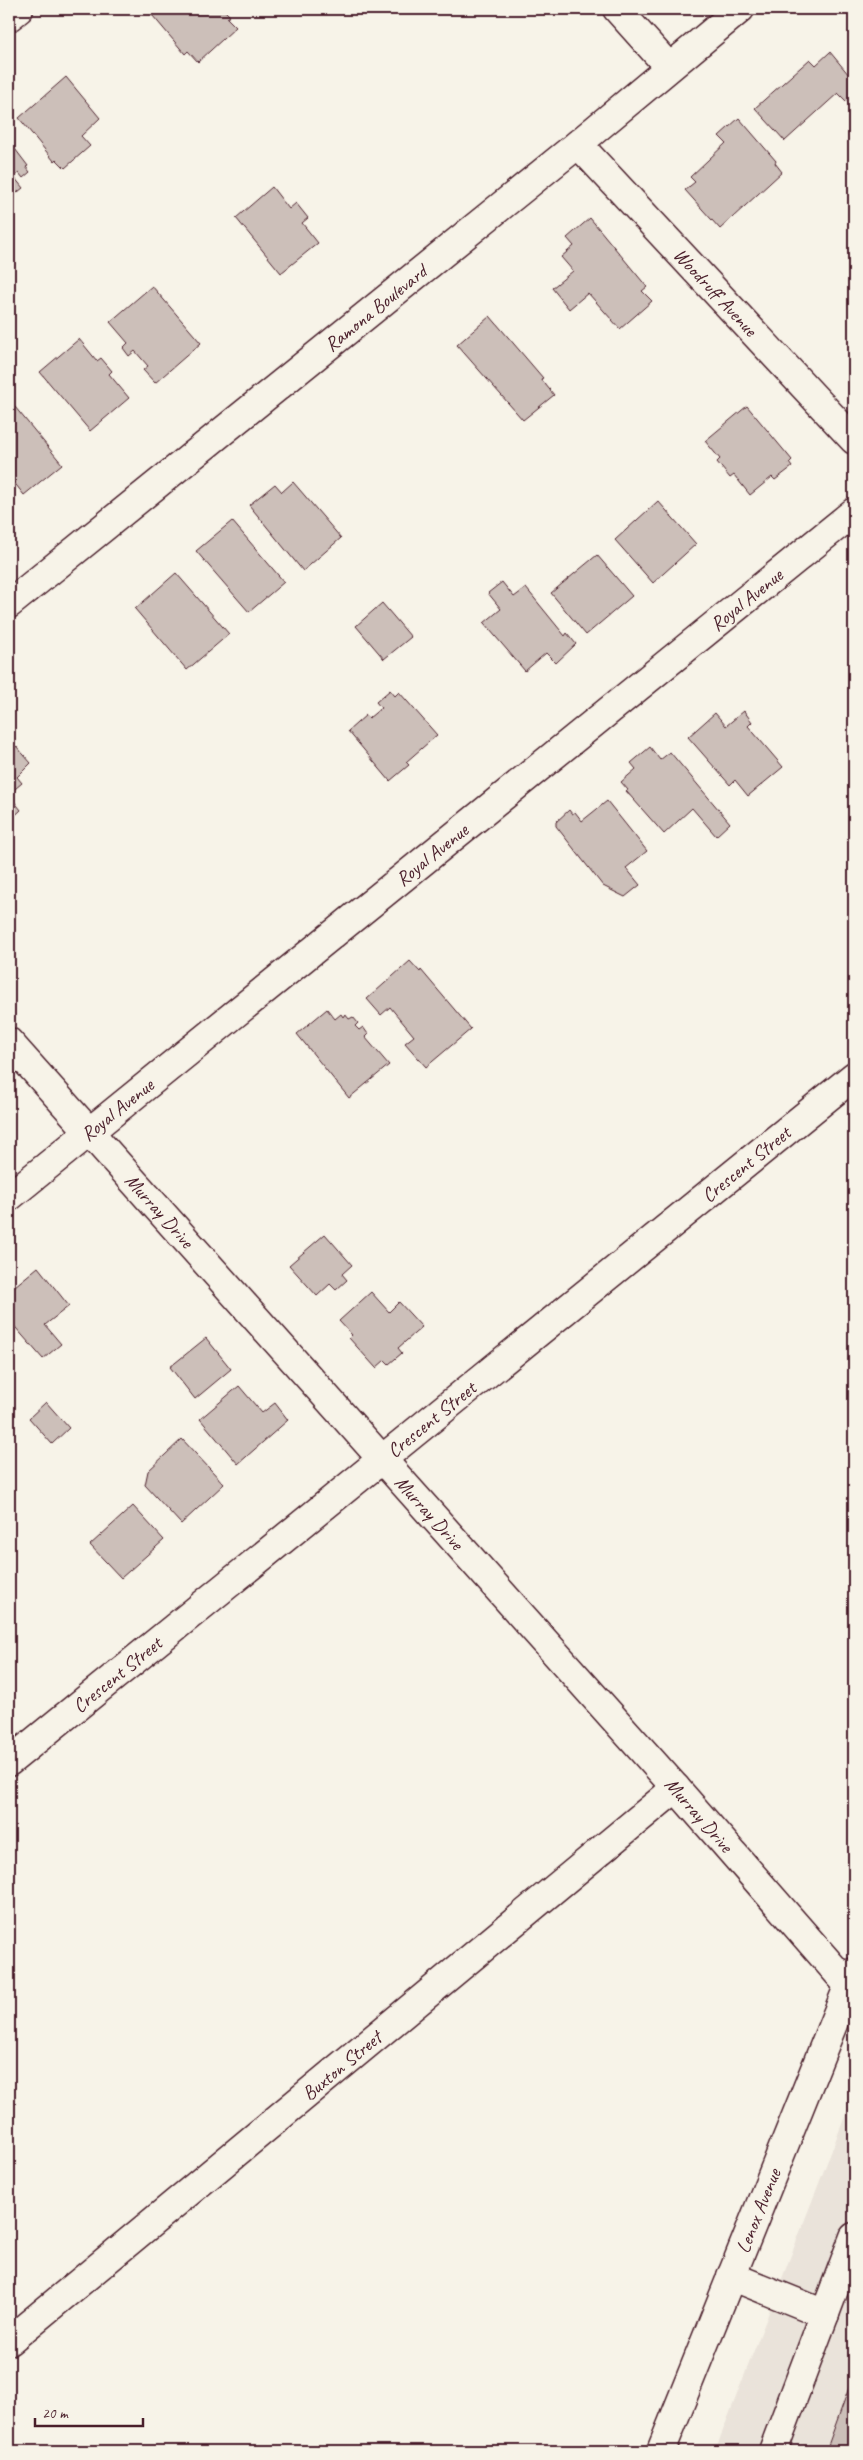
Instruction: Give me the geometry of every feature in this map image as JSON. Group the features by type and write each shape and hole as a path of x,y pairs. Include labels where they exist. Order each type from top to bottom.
{"street":[{"path":"9,18 20,9"},
{"path":"617,9 668,67"},
{"name":"Ramona Boulevard","path":"9,604 578,144 668,67 740,9"},
{"name":"Woodruff Avenue","path":"578,144 854,440"},
{"name":"Royal Avenue","path":"9,1196 854,512"},
{"name":"Murray Drive","path":"9,1042 380,1460 852,1980"},
{"name":"Crescent Street","path":"9,1762 854,1076"},
{"name":"Buxton Street","path":"9,2341 676,1788"},
{"name":"Lenox Avenue","path":"661,2451 852,1980"},
{"path":"774,2451 854,2237"},
{"path":"731,2276 825,2314"}],"shaded area":[{"path":"854,2093 854,2451 715,2451"}],"building":[{"path":"147,9 223,9 230,16 227,18 236,27 198,62 188,51 185,54"},
{"path":"830,52 854,81 854,100 849,104 838,93 785,141 755,108 810,59 816,65"},
{"path":"66,77 100,118 81,136 90,146 65,168 56,159 54,161 19,118"},
{"path":"739,118 776,161 775,163 782,172 720,229 685,190 695,182 690,177 726,143 719,136"},
{"path":"9,141 28,166 26,167 30,172 23,178 19,173 14,177 23,188 9,199"},
{"path":"272,187 289,209 296,203 308,218 302,223 318,243 281,273 236,218"},
{"path":"590,218 647,287 642,291 652,301 620,329 588,293 569,309 552,288 573,271 561,257 574,246 567,238"},
{"path":"152,286 201,343 155,383 143,370 148,366 135,351 129,356 123,348 128,343 110,322"},
{"path":"490,316 543,378 541,379 554,395 523,420 457,345"},
{"path":"79,339 97,361 101,358 112,371 109,374 129,398 90,431 40,372"},
{"path":"10,401 62,464 24,495 9,476"},
{"path":"747,406 792,460 789,463 792,467 775,480 772,477 750,495 734,475 730,478 717,462 720,459 705,441"},
{"path":"293,482 341,538 303,571 249,505 275,484 282,492"},
{"path":"658,501 696,544 653,583 615,540"},
{"path":"232,521 284,582 249,612 196,551"},
{"path":"597,555 632,596 586,635 551,593"},
{"path":"176,573 229,634 187,670 135,609"},
{"path":"502,582 514,597 526,588 565,636 567,633 576,644 556,663 546,653 525,671 484,623 501,609 488,593"},
{"path":"382,603 411,637 384,659 356,626"},
{"path":"390,690 395,696 399,692 437,735 406,762 409,765 390,781 348,731 366,715 369,718 381,708 376,702"},
{"path":"744,711 752,722 748,726 783,767 748,796 735,780 730,785 688,737 715,713 726,726"},
{"path":"16,746 31,763 17,777 22,783 9,794 9,747 11,750"},
{"path":"650,747 660,760 670,752 730,823 716,836 692,808 664,834 626,791 628,790 621,782 636,769 631,763"},
{"path":"9,795 21,810 9,821"},
{"path":"607,801 647,851 626,868 640,885 625,897 603,886 556,826 556,822 569,810 572,814 575,812 582,821"},
{"path":"410,961 420,972 421,970 471,1029 426,1067 405,1043 414,1036 390,1007 381,1015 367,999"},
{"path":"327,1009 335,1019 341,1014 343,1017 345,1014 349,1019 353,1017 358,1023 355,1026 359,1030 363,1027 368,1034 365,1037 389,1065 349,1098 297,1034"},
{"path":"325,1234 352,1265 342,1274 347,1280 336,1290 330,1284 317,1296 289,1265"},
{"path":"38,1267 69,1306 45,1325 61,1344 43,1359 9,1320 9,1291"},
{"path":"371,1292 389,1312 399,1302 422,1327 398,1348 402,1353 389,1364 385,1360 376,1368 349,1338 352,1335 339,1321"},
{"path":"206,1338 231,1369 195,1399 170,1367"},
{"path":"239,1386 262,1413 275,1403 288,1420 238,1464 200,1419"},
{"path":"46,1402 69,1428 52,1444 29,1418"},
{"path":"182,1439 224,1484 181,1524 145,1485 148,1471"},
{"path":"133,1506 164,1540 121,1578 90,1545"},
{"path":"854,2374 854,2451 826,2451"}]}
